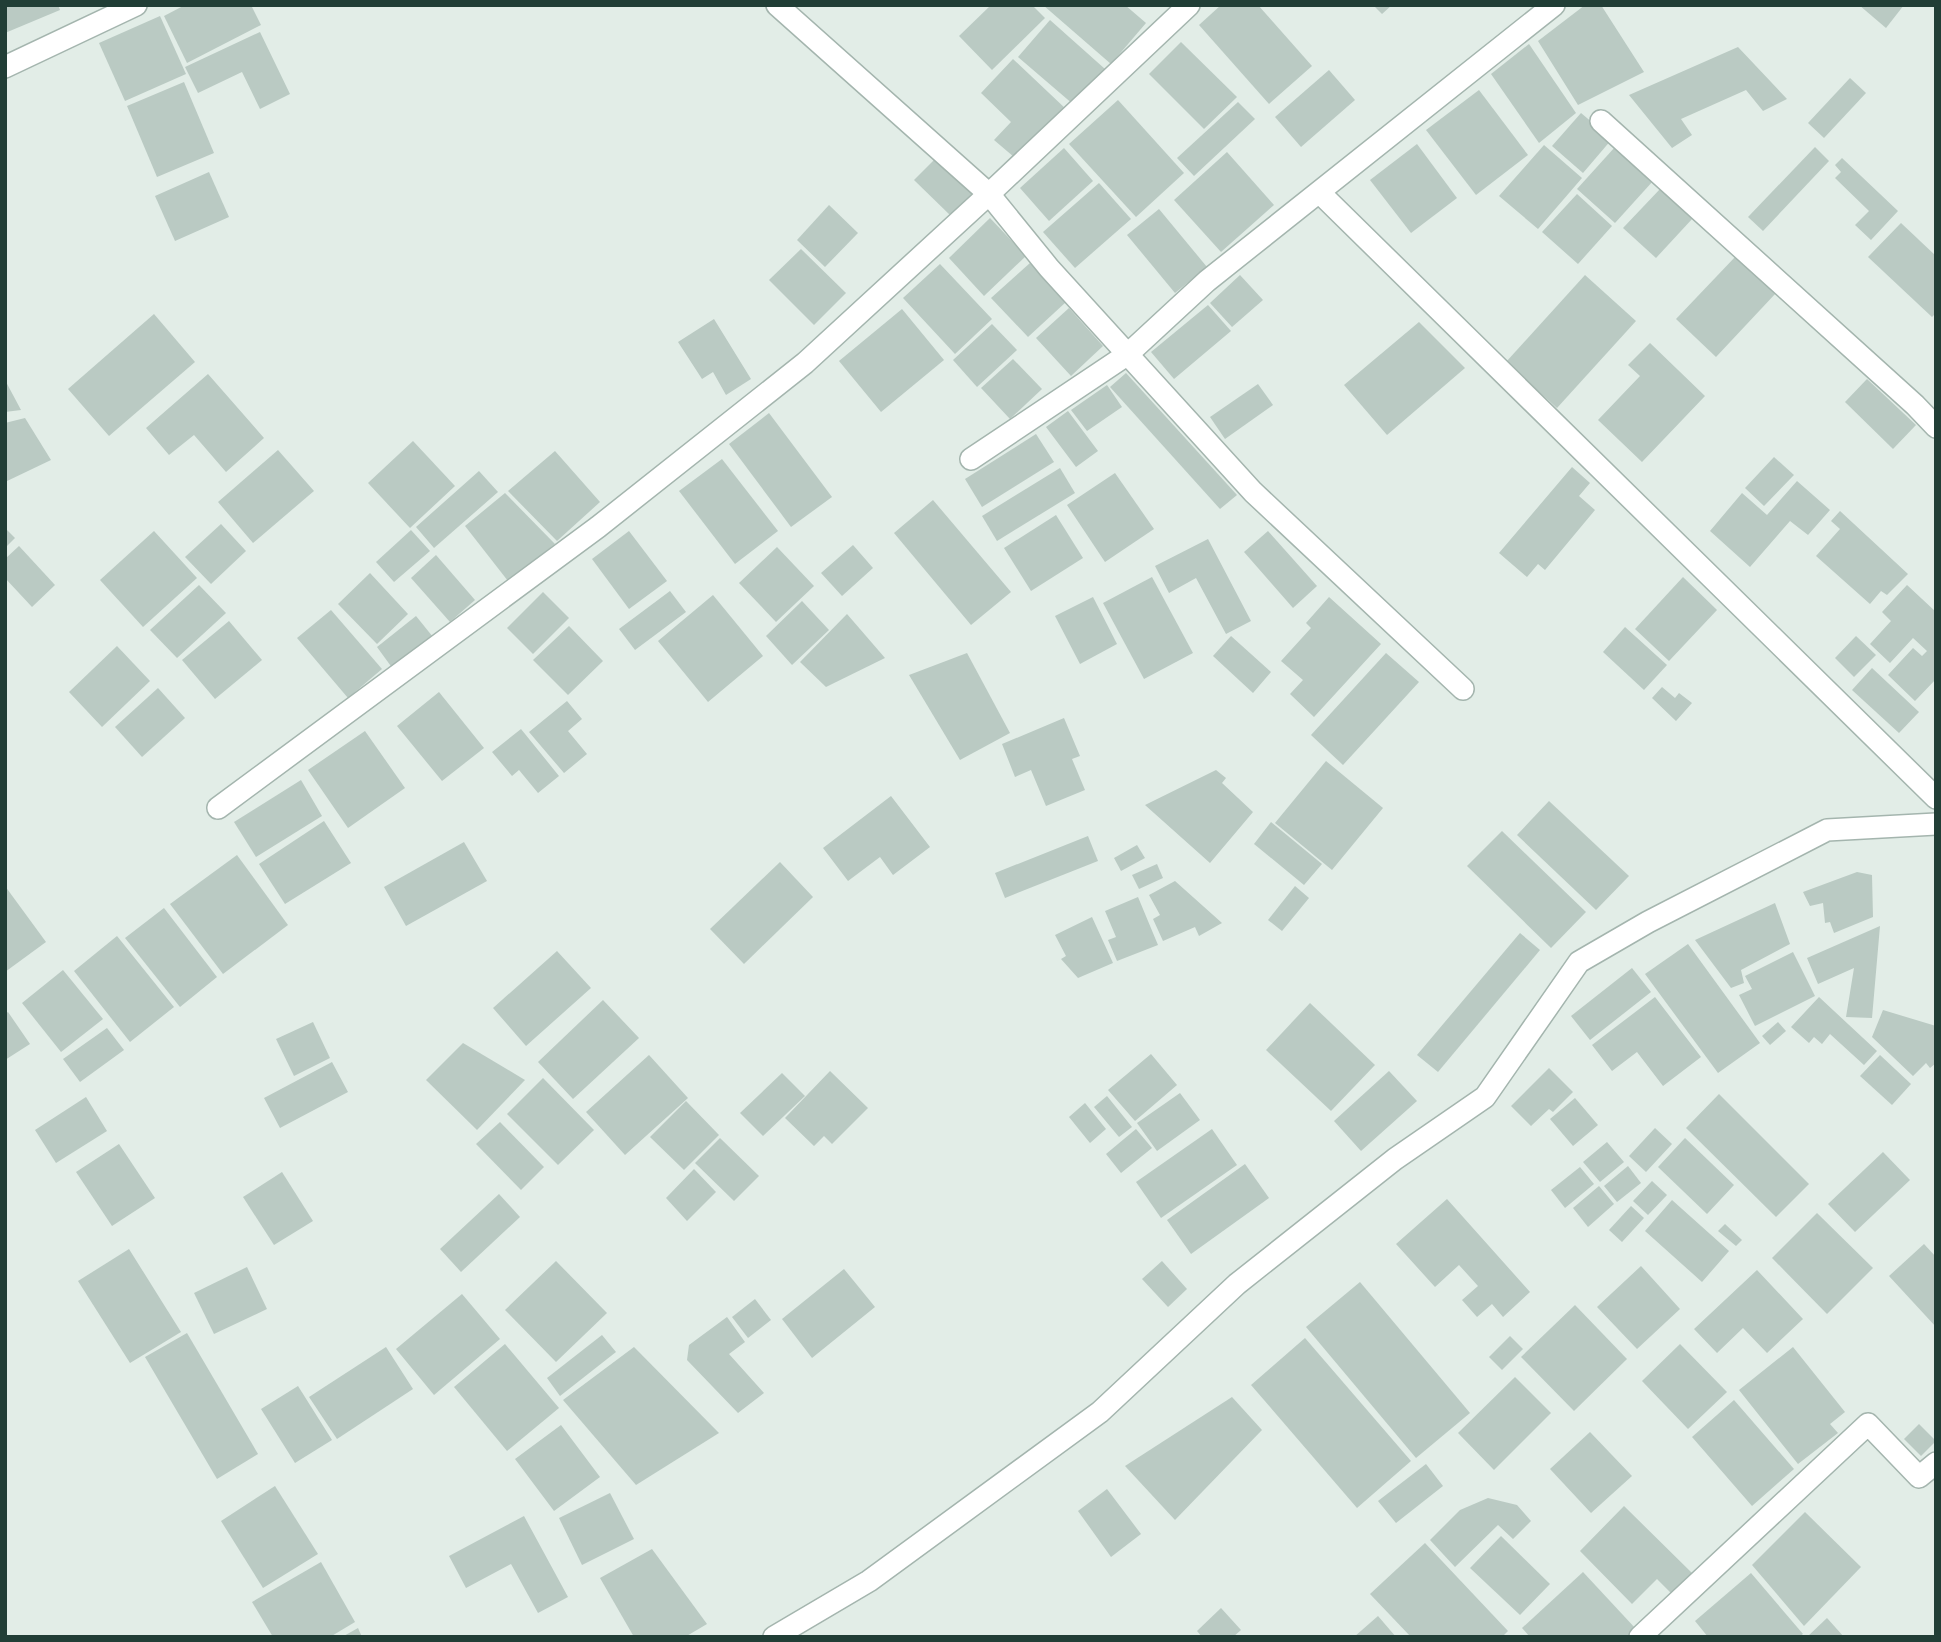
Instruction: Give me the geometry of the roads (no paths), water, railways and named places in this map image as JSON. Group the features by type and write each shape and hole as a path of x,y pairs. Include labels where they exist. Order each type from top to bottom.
{"street":[{"path":"5,67 136,5"},
{"path":"777,5 989,194 1049,268 1253,492 1463,689"},
{"path":"218,808 598,527 805,363 1189,5"},
{"path":"971,459 1128,354 1207,281 1554,5"},
{"path":"1601,121 1936,427"},
{"path":"1320,193 1936,798"},
{"path":"774,1637 869,1581 1100,1412 1237,1284 1395,1159 1485,1097 1579,962 1648,922 1827,831 1936,824"},
{"path":"1640,1637 1868,1424 1919,1477 1936,1463"}]}
